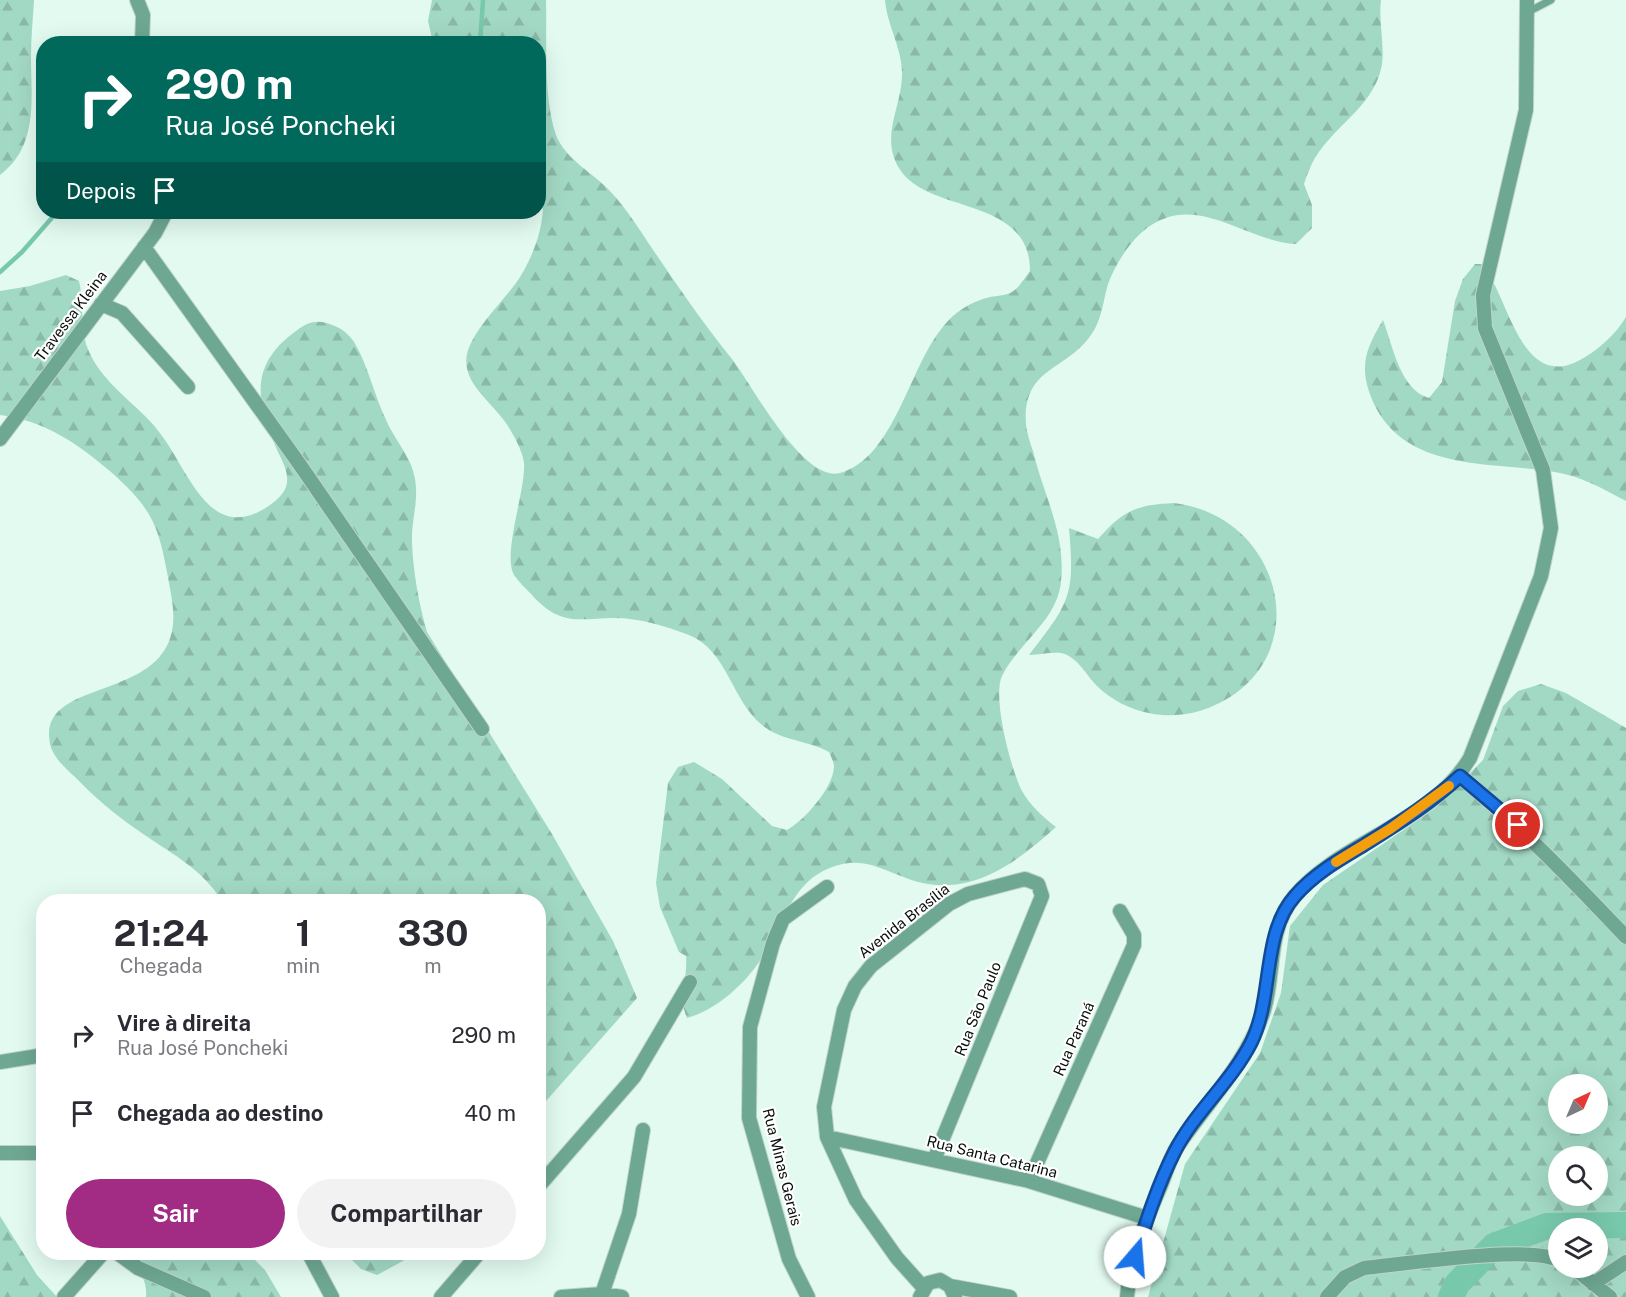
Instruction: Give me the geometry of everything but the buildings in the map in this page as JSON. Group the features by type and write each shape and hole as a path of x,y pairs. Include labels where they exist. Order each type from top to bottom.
{"street":[{"path":"137,0 143,15 142,36"},
{"path":"1127,1297 1128,1277 1147,1218 1175,1150 1251,1043 1264,1008 1276,928 1292,898 1311,879 1390,829 1441,793 1460,776 1470,759 1541,576 1551,528 1543,470 1485,328 1483,295 1526,110 1527,7"},
{"name":"Travessa Kleina","path":"0,439 144,247 162,219"},
{"path":"144,247 298,462 482,729"},
{"path":"101,304 122,313 188,387"},
{"path":"1460,776 1551,857 1626,937"},
{"name":"Avenida Brasília","path":"922,1292 856,1200 827,1137 824,1107 844,1010 855,986 871,966 949,904 968,894 1025,879"},
{"name":"Rua São Paulo","path":"934,1160 1042,896 1038,884 1025,879"},
{"name":"Rua Minas Gerais","path":"808,1297 789,1259 749,1118 750,1027 773,943 783,919 826,887"},
{"name":"Rua Paraná","path":"1029,1181 1134,945 1134,935 1120,911"},
{"path":"546,1178 634,1077 690,982"},
{"path":"0,1062 36,1056"},
{"path":"602,1294 629,1214 643,1130"},
{"name":"Rua Santa Catarina","path":"827,1137 1029,1181 1147,1218"},
{"path":"0,1153 36,1155"},
{"path":"1327,1297 1345,1277 1364,1268 1518,1254 1548,1256"},
{"path":"64,1297 97,1260"},
{"path":"127,1260 138,1268 204,1297"},
{"path":"312,1260 332,1297"},
{"path":"441,1297 473,1260"},
{"path":"1593,1284 1626,1262"},
{"path":"1586,1278 1611,1297"},
{"path":"922,1292 940,1280 953,1292 1010,1297"},
{"path":"561,1297 602,1294 622,1297"}],"lane":[{"path":"1527,7 1551,0"}],"green space":[{"path":"0,0 34,0 31,104 27,136 13,163 0,175"},
{"path":"432,0 546,0 546,36 431,36 428,21"},
{"path":"885,0 1381,0 1382,61 1376,82 1370,94 1315,158 1304,184 1312,205 1312,228 1296,244 1263,237 1198,215 1182,215 1156,222 1138,236 1117,264 1108,284 1098,323 1091,335 1081,347 1047,372 1031,392 1027,406 1026,428 1057,531 1062,564 1061,582 1058,596 1045,620 1017,653 1002,676 999,700 1008,751 1022,791 1037,810 1056,827 1013,861 982,878 965,883 928,884 865,864 838,865 823,871 802,888 794,899 768,948 747,978 709,1009 687,1018 683,1004 686,956 679,952 660,907 656,883 668,783 678,767 694,762 722,779 772,826 787,830 802,819 817,802 829,783 834,765 829,752 778,734 762,725 743,703 721,664 702,642 689,635 643,621 624,618 579,619 560,616 542,605 514,575 511,565 512,537 522,489 524,463 518,444 505,422 471,380 467,368 467,355 472,341 482,326 523,273 539,234 542,219 546,219 546,51 549,104 560,144 609,190 623,207 795,448 810,463 826,472 840,473 859,464 874,450 899,410 930,345 947,322 957,312 976,302 1012,292 1030,271 1026,247 1013,229 996,217 931,193 913,183 899,168 891,145 891,134 901,88 902,66"},
{"path":"1475,264 1482,264 1518,335 1529,352 1543,363 1560,367 1580,360 1606,342 1626,317 1626,501 1565,474 1450,459 1425,451 1403,439 1385,422 1371,397 1365,376 1366,357 1377,330 1383,320 1404,377 1419,393 1429,398 1442,382 1455,301 1463,279"},
{"path":"66,275 79,281 84,336 97,366 159,432 202,498 212,508 235,517 248,516 264,509 282,494 286,487 285,469 265,418 262,402 263,372 270,358 280,344 296,331 315,322 340,328 354,342 364,361 382,412 413,471 416,495 412,534 413,553 417,588 427,632 552,834 613,941 637,998 546,1101 546,894 217,894 194,869 111,810 60,762 54,753 50,744 51,723 62,708 79,698 124,681 145,669 162,654 172,631 173,616 160,540 150,516 135,495 98,461 60,435 32,422 0,415 0,291 30,286"},
{"path":"1174,503 1211,513 1241,533 1262,560 1274,591 1276,624 1267,655 1247,683 1215,705 1200,711 1169,715 1138,710 1109,696 1097,686 1077,662 1067,655 1057,653 1029,655 1053,622 1067,597 1071,569 1069,528 1098,539 1115,522 1131,511"},
{"path":"1541,684 1566,693 1626,728 1626,1297 1148,1297 1185,1164 1260,1053 1281,993 1290,926 1323,885 1434,809 1483,760 1503,706 1518,691"},
{"path":"0,1216 37,1275 57,1297 0,1297"},
{"path":"130,1260 255,1260 265,1270 281,1297 146,1297 145,1284 137,1267"},
{"path":"352,1260 404,1260 377,1275 361,1269"}],"waterway":[{"path":"481,36 483,0"},
{"path":"0,272 22,252 51,219"},
{"path":"1451,1297 1457,1284 1494,1246 1547,1226 1626,1225"}],"slow traffic":[{"path":"1336,862 1390,829 1449,786"}],"route":[{"path":"1135,1257 1147,1218 1175,1150 1251,1043 1264,1008 1276,928 1292,898 1311,879 1390,829 1441,793 1460,776 1518,825"}]}
